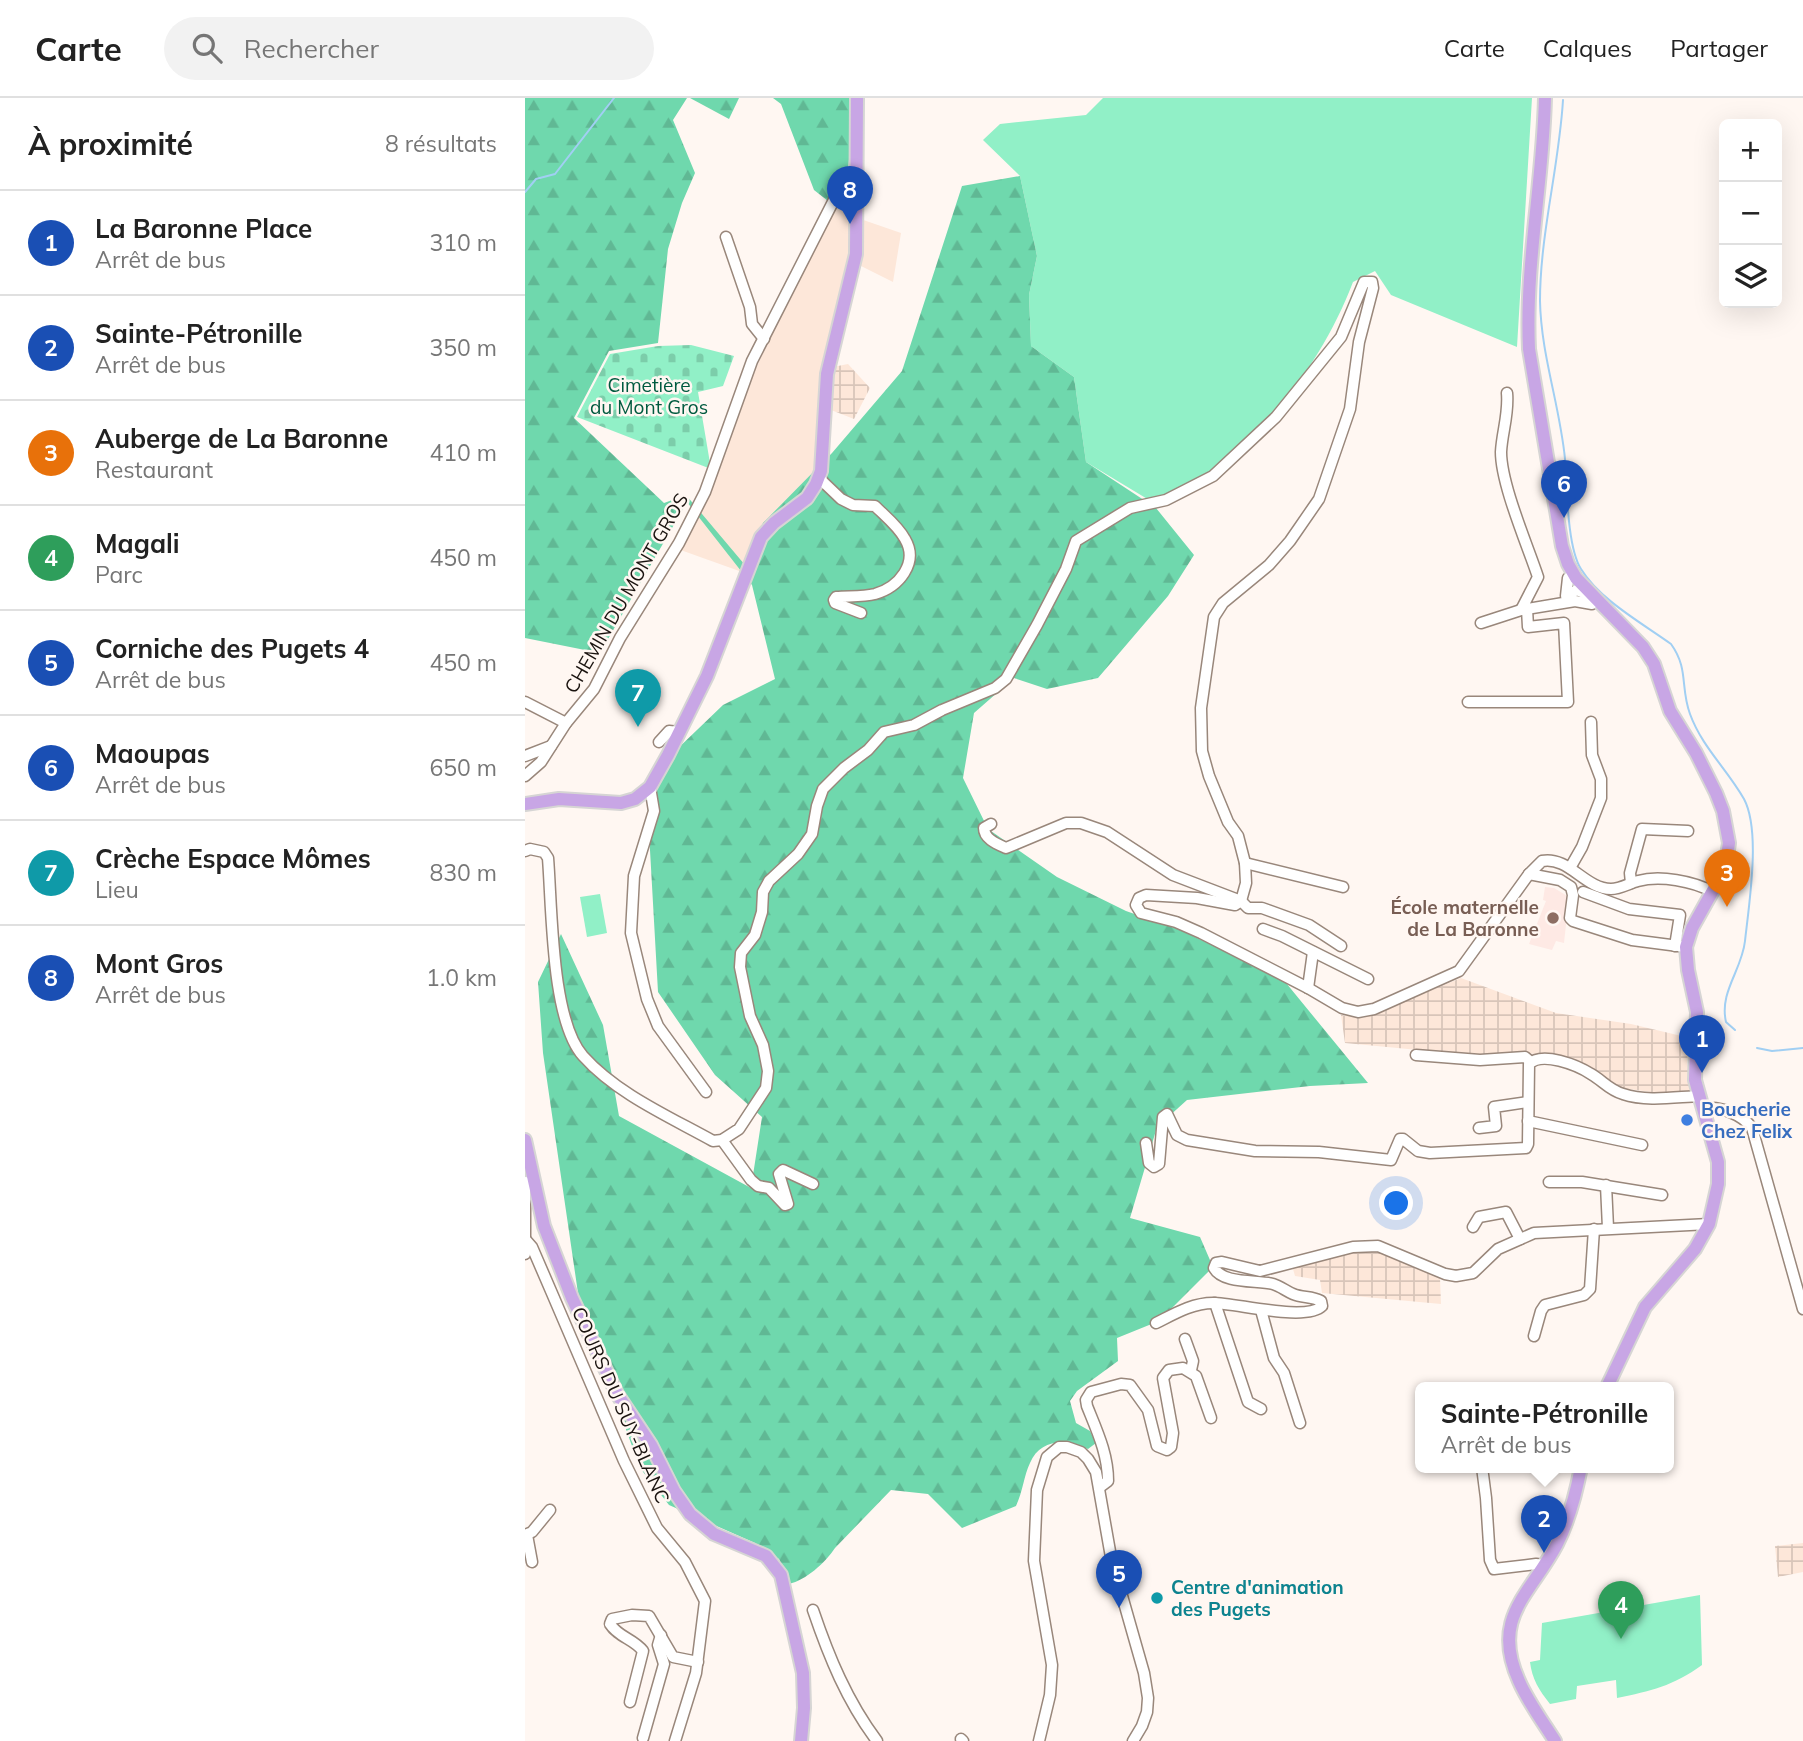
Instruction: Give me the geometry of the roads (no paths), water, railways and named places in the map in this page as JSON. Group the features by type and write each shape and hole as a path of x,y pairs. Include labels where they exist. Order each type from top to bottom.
{"main road":[{"path":"525,804 559,799 621,803 635,799 650,787 707,676 761,537 774,523 807,498 819,478 823,456 827,374 856,254 857,98"},
{"path":"1545,98 1530,254 1529,349 1562,546 1575,590 1596,603 1620,625 1643,648 1654,664 1670,710 1705,770 1723,811 1729,843 1728,857 1713,891 1680,946 1688,970 1696,1012 1694,1070 1717,1154 1719,1172 1709,1224 1695,1249 1645,1307 1609,1382"},
{"path":"525,1140 544,1226 572,1298 617,1394 652,1446 674,1491 690,1514 714,1534 762,1554 779,1571 802,1664 804,1708 801,1741"},
{"path":"1555,1741 1518,1680 1510,1645 1510,1627 1515,1607 1557,1544 1570,1513 1580,1473"}],"street":[{"name":"CHEMIN DU MONT GROS","path":"525,776 541,762 566,723 594,689 620,638 679,543 705,492 741,387 764,339 838,192 842,187 857,185"},
{"path":"726,237 750,307 752,324 764,339"},
{"path":"525,851 530,849 544,852 548,858 551,931 561,999 567,1024 582,1055 617,1085 713,1141 722,1140 739,1129 766,1088 768,1071 762,1045 750,1016 740,967 741,953 755,935 762,912 763,892 769,881 798,854 812,834 817,806 824,789 884,732 914,725 995,688 1006,679 1066,569 1076,541 1130,508 1165,500 1213,476 1276,417 1341,337 1364,282 1372,282 1373,288 1359,342 1350,409 1319,499 1290,541 1269,565 1223,603 1215,617 1201,708 1202,751 1228,822 1238,836 1245,863 1241,901 1235,905 1197,898 1146,895 1139,898 1136,905 1140,913 1175,922 1201,933 1342,1008 1358,1012 1374,1009 1459,971 1536,865 1549,860 1558,861 1599,886 1610,889 1653,880 1689,883 1713,891"},
{"path":"1468,702 1568,702 1564,623 1528,627 1524,609 1538,577 1504,473 1501,452 1508,407 1507,393"},
{"path":"819,478 841,499 853,505 875,506 907,541 910,556 907,571 898,582 877,594 836,597 834,600 835,603 861,612"},
{"path":"1482,623 1524,609 1557,604 1575,590 1596,603"},
{"path":"525,702 566,723"},
{"path":"1570,868 1601,798 1601,779 1592,755 1591,722"},
{"path":"659,742 669,731 679,732"},
{"path":"525,756 551,746"},
{"path":"650,787 654,811 634,876 631,933 646,999 658,1026 706,1093"},
{"path":"991,824 984,828 984,833 1006,848 1066,823 1080,823 1107,832 1173,875 1241,901 1248,908 1262,908 1309,925 1341,946"},
{"path":"1631,883 1630,873 1641,829 1688,831"},
{"path":"1245,863 1343,887"},
{"path":"1529,874 1560,880 1571,887 1573,895 1570,918 1573,921 1632,940 1680,946 1680,915 1629,909 1583,892"},
{"path":"1263,929 1368,979"},
{"path":"1308,988 1314,952"},
{"path":"1416,1055 1480,1060 1509,1056 1525,1057 1531,1062"},
{"path":"1146,1143 1149,1163 1154,1167 1159,1164 1163,1117 1167,1114 1171,1117 1177,1135 1187,1140 1255,1151 1319,1152 1391,1160 1395,1156 1396,1143 1403,1139 1418,1151 1430,1153 1526,1148 1529,1064 1540,1059 1576,1067 1624,1095 1699,1096"},
{"path":"1479,1128 1496,1126 1494,1107 1528,1102"},
{"path":"1704,1109 1718,1108 1747,1121 1752,1128 1803,1309"},
{"path":"1528,1121 1641,1145"},
{"path":"722,1140 751,1180 758,1186 769,1188 785,1205 789,1204 779,1174 783,1170 813,1184"},
{"path":"525,1182 525,1254"},
{"path":"1549,1182 1609,1185 1662,1195"},
{"path":"1609,1185 1611,1228"},
{"path":"1473,1227 1479,1217 1506,1212 1520,1239"},
{"path":"1156,1323 1188,1307 1215,1303 1261,1310 1305,1312 1318,1311 1322,1306 1321,1301 1315,1297 1295,1295 1275,1284 1217,1273 1214,1268 1216,1263 1259,1271 1353,1247 1378,1246 1445,1274 1465,1275 1473,1273 1498,1249 1534,1233 1709,1224"},
{"path":"1534,1336 1543,1307 1584,1295 1590,1289 1594,1229"},
{"name":"COURS DU SUY-BLANC","path":"526,1240 551,1291 624,1461 657,1528 685,1562 705,1601 698,1662 675,1741"},
{"path":"1215,1303 1248,1402 1261,1409"},
{"path":"1261,1310 1274,1358 1284,1373 1300,1423"},
{"path":"1185,1339 1192,1361 1191,1370"},
{"path":"1100,1487 1108,1481 1106,1457 1087,1406 1088,1395 1097,1388 1130,1385 1148,1410 1157,1446 1167,1450 1171,1447 1173,1433 1163,1378 1165,1373 1174,1368 1191,1370 1196,1376 1210,1418"},
{"path":"1039,1741 1052,1680 1049,1643 1034,1561 1034,1527 1039,1476 1047,1457 1059,1447 1073,1448 1088,1459 1096,1472 1100,1487 1111,1557 1146,1683 1146,1717 1133,1741"},
{"path":"1483,1473 1490,1560 1494,1569 1544,1565"},
{"path":"532,1562 526,1535 550,1510"},
{"path":"813,1610 851,1702 859,1718 877,1741"},
{"path":"630,1702 643,1651 615,1632 610,1624 613,1619 643,1614 649,1616 673,1657 698,1662"},
{"path":"643,1738 664,1664 658,1645 661,1635"}],"waterway":[{"path":"525,192 536,179 555,174 614,98"},
{"path":"1563,100 1543,251 1540,301 1544,341 1563,439 1573,546 1581,569 1599,591 1671,644 1677,653 1687,704 1695,726 1744,799 1749,813 1753,848 1745,941 1728,991 1725,1011 1726,1022 1735,1030"},
{"path":"1757,1048 1772,1051 1803,1048"}],"place":[{"name":"Mont Gros","path":"850,224"},
{"name":"Maoupas","path":"1564,518"},
{"name":"Crèche Espace Mômes","path":"638,727"},
{"name":"Auberge de La Baronne","path":"1727,907"},
{"name":"École maternelle de La Baronne","path":"1553,918"},
{"name":"La Baronne Place","path":"1702,1073"},
{"name":"Boucherie Chez Felix","path":"1687,1120"},
{"name":"Sainte-Pétronille","path":"1544,1553"},
{"name":"Centre d'animation des Pugets","path":"1157,1598"},
{"name":"Corniche des Pugets 4","path":"1119,1608"},
{"name":"Magali","path":"1621,1639"}],"park label":[{"name":"Cimetière du Mont Gros","path":"649,396"}]}
